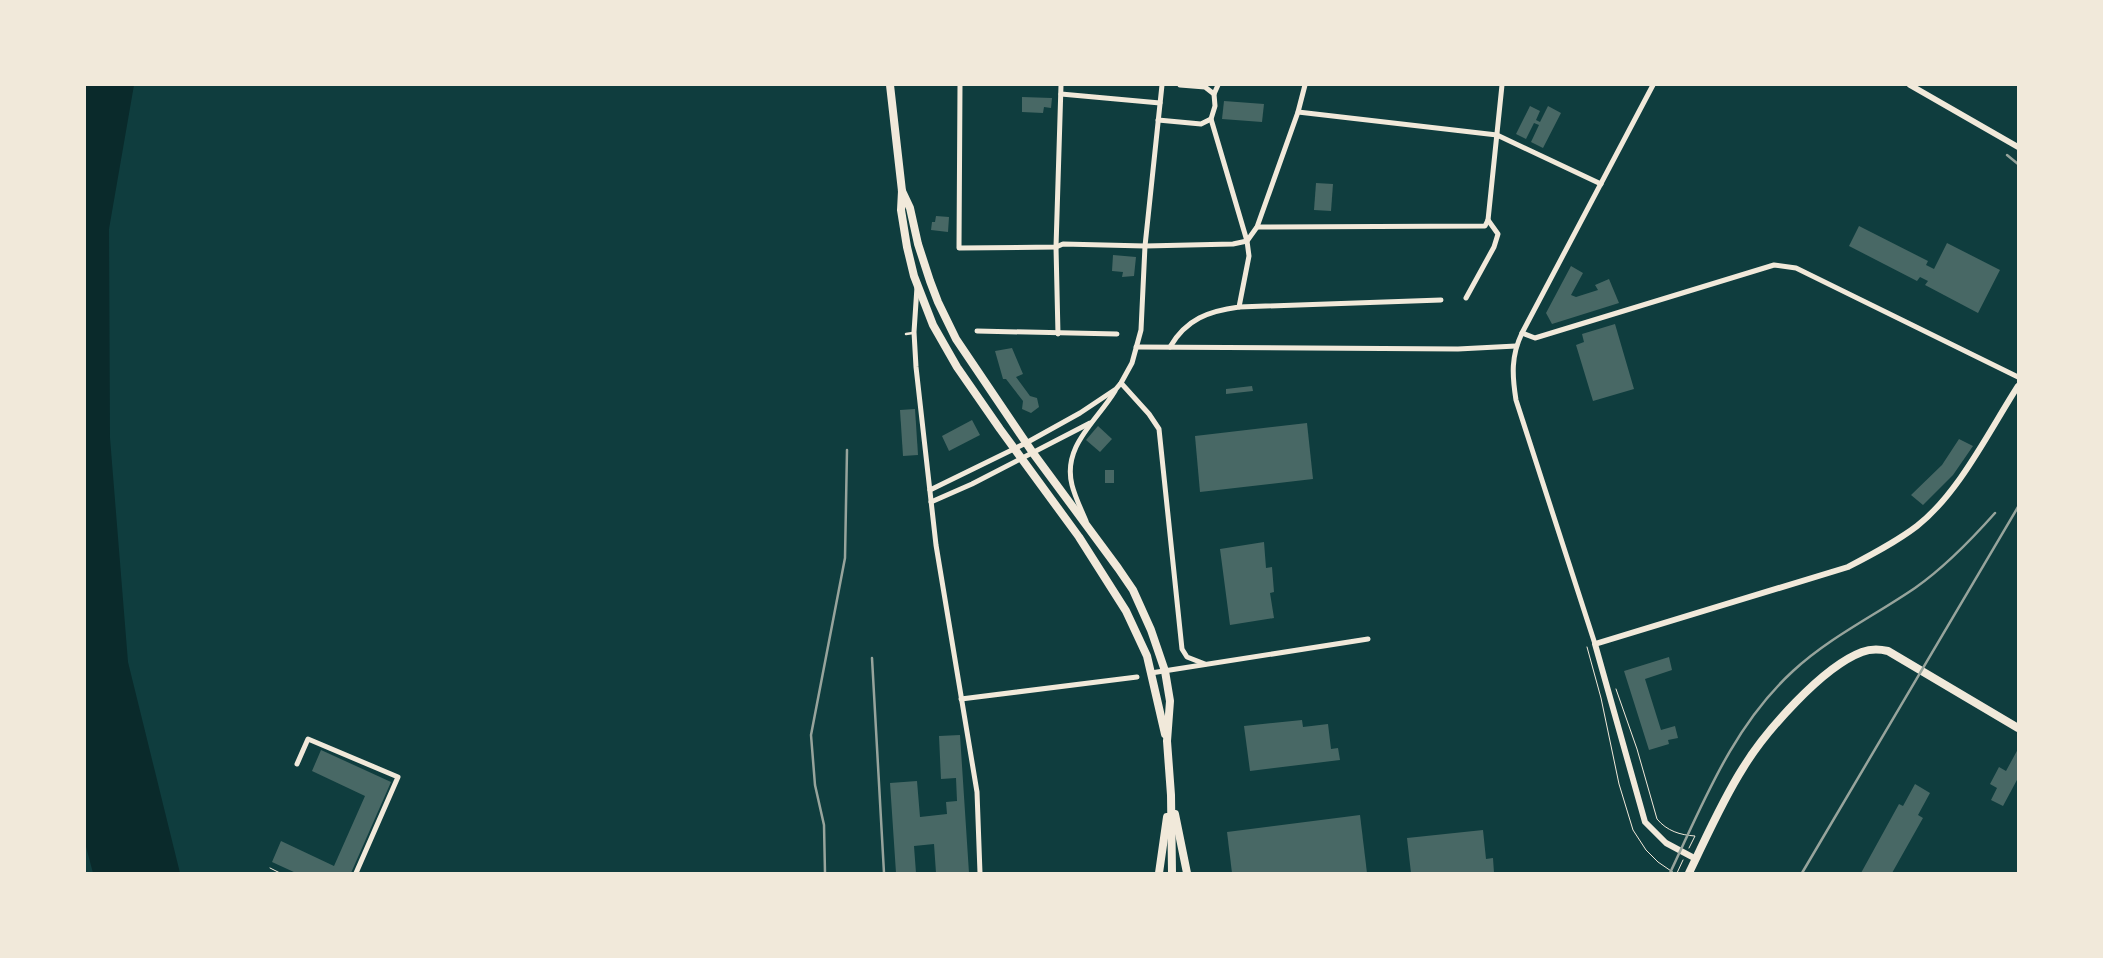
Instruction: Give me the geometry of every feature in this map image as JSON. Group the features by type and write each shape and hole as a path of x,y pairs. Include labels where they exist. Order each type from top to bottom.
{"main road":[{"path":"890,85 902,191 901,210 905,238 917,284 933,325 953,359 1014,448 1079,537 1119,598 1140,638 1151,673 1167,741"},
{"path":"902,191 910,208 918,244 930,281 946,320 970,361 1026,443 1133,590 1151,630 1165,671 1170,701 1167,741 1171,795 1172,873"},
{"path":"1689,873 1743,766 1788,710 1814,685 1853,656 1872,649 1888,651 2016,725"},
{"path":"1159,873 1171,795"},
{"path":"1171,795 1187,873"}],"street":[{"path":"960,85 960,248 1056,247 1063,244 1145,246 1233,244 1247,241 1257,227 1298,112 1305,85"},
{"path":"1058,334 1056,247 1062,85"},
{"path":"1090,531 1072,487 1070,476 1075,447 1090,423 1105,408 1121,383 1132,363 1140,330 1145,246 1162,85"},
{"path":"1180,85 1205,87 1214,94"},
{"path":"1218,85 1214,94 1215,106 1211,119 1247,241 1249,256 1239,307"},
{"path":"1257,227 1485,226 1488,220 1502,85"},
{"path":"1653,85 1522,333 1516,346 1512,377 1516,400 1595,644 1645,822 1666,843 1696,859"},
{"path":"1910,85 2018,147"},
{"path":"1062,94 1160,103"},
{"path":"1298,112 1497,135 1601,184"},
{"path":"1158,120 1201,124 1211,119"},
{"path":"1466,298 1494,247 1498,234 1488,220"},
{"path":"1522,333 1535,338 1774,264 1796,268 2018,377"},
{"path":"917,284 914,332 931,502 938,564 977,792 980,873"},
{"path":"1170,346 1177,334 1194,321 1214,310 1239,307 1441,300"},
{"path":"977,331 1117,334"},
{"path":"1136,347 1458,348 1516,346"},
{"path":"1121,383 1149,414 1159,429 1181,643 1183,653 1187,657 1205,664"},
{"path":"1595,644 1848,567 1881,549 1917,525 1952,491 2018,386"},
{"path":"930,490 1026,443 1080,413 1116,389"},
{"path":"931,502 1022,459 1090,423"},
{"path":"1151,673 1368,639"},
{"path":"961,699 1137,677"},
{"path":"296,764 308,739 398,777 356,873"}],"lane":[{"path":"906,334 914,332"}],"path":[{"path":"1595,644 1586,648 1601,698 1619,784 1633,830 1646,850 1658,862 1674,873"},
{"path":"1614,684 1637,749 1657,819 1663,826 1674,832 1695,836"},
{"path":"270,868 280,873"}],"water":[{"path":"85,85 134,85 109,229 110,438 128,662 180,873 93,873 85,843"}],"building":[{"path":"1022,97 1052,98 1051,108 1044,107 1043,113 1022,112"},
{"path":"1224,101 1264,104 1262,122 1222,119"},
{"path":"1530,106 1540,111 1536,120 1540,122 1548,106 1561,113 1543,148 1531,142 1539,125 1534,123 1526,139 1516,134"},
{"path":"1316,183 1333,184 1331,211 1314,210"},
{"path":"936,216 949,217 948,232 931,230 932,222 935,222"},
{"path":"1859,226 1928,261 1926,265 1934,269 1947,243 2000,270 1978,313 1925,285 1928,281 1920,277 1917,281 1849,246"},
{"path":"1113,255 1136,257 1134,276 1122,277 1123,272 1112,271"},
{"path":"1571,266 1583,273 1571,295 1576,297 1598,290 1595,285 1609,279 1619,303 1552,324 1546,313"},
{"path":"1615,324 1634,389 1593,401 1576,345 1584,342 1582,334"},
{"path":"1012,348 1023,374 1016,377 1030,396 1037,398 1039,407 1031,413 1022,409 1023,401 1006,379 1003,379 995,351"},
{"path":"1252,386 1253,391 1226,394 1226,389"},
{"path":"915,409 918,455 903,456 900,410"},
{"path":"972,420 980,435 949,451 942,436"},
{"path":"1307,423 1313,479 1200,492 1195,436"},
{"path":"1098,426 1112,439 1100,452 1086,440"},
{"path":"1959,439 1973,446 1953,475 1923,505 1911,495 1942,465"},
{"path":"1105,470 1114,470 1114,483 1105,483"},
{"path":"1264,542 1266,568 1272,567 1274,592 1270,593 1274,618 1230,625 1220,549"},
{"path":"1669,657 1672,670 1645,679 1661,730 1675,726 1678,738 1668,740 1669,744 1649,750 1624,671"},
{"path":"1302,720 1303,727 1328,724 1331,749 1338,748 1340,760 1250,771 1244,726"},
{"path":"960,735 969,873 936,873 934,844 914,846 916,873 896,873 890,783 917,781 920,817 947,814 946,802 957,801 956,778 941,779 939,736"},
{"path":"2018,749 2018,778 2003,806 1991,800 1997,788 1990,784 1999,767 2006,771"},
{"path":"321,750 391,782 351,873 296,873 272,862 281,841 334,866 365,796 312,771"},
{"path":"1915,784 1930,793 1918,815 1923,818 1892,873 1861,873 1899,804 1903,806"},
{"path":"1360,815 1367,873 1232,873 1227,832"},
{"path":"1483,830 1486,859 1493,858 1494,873 1411,873 1407,838"}],"railway":[{"path":"2007,155 2018,164"},
{"path":"825,873 824,825 815,785 811,735 845,558 847,450"},
{"path":"1802,873 2018,507"},
{"path":"1670,873 1722,766 1753,716 1772,693 1807,659 1852,627 1926,580 1957,553 1995,513"},
{"path":"872,658 884,873"}]}
